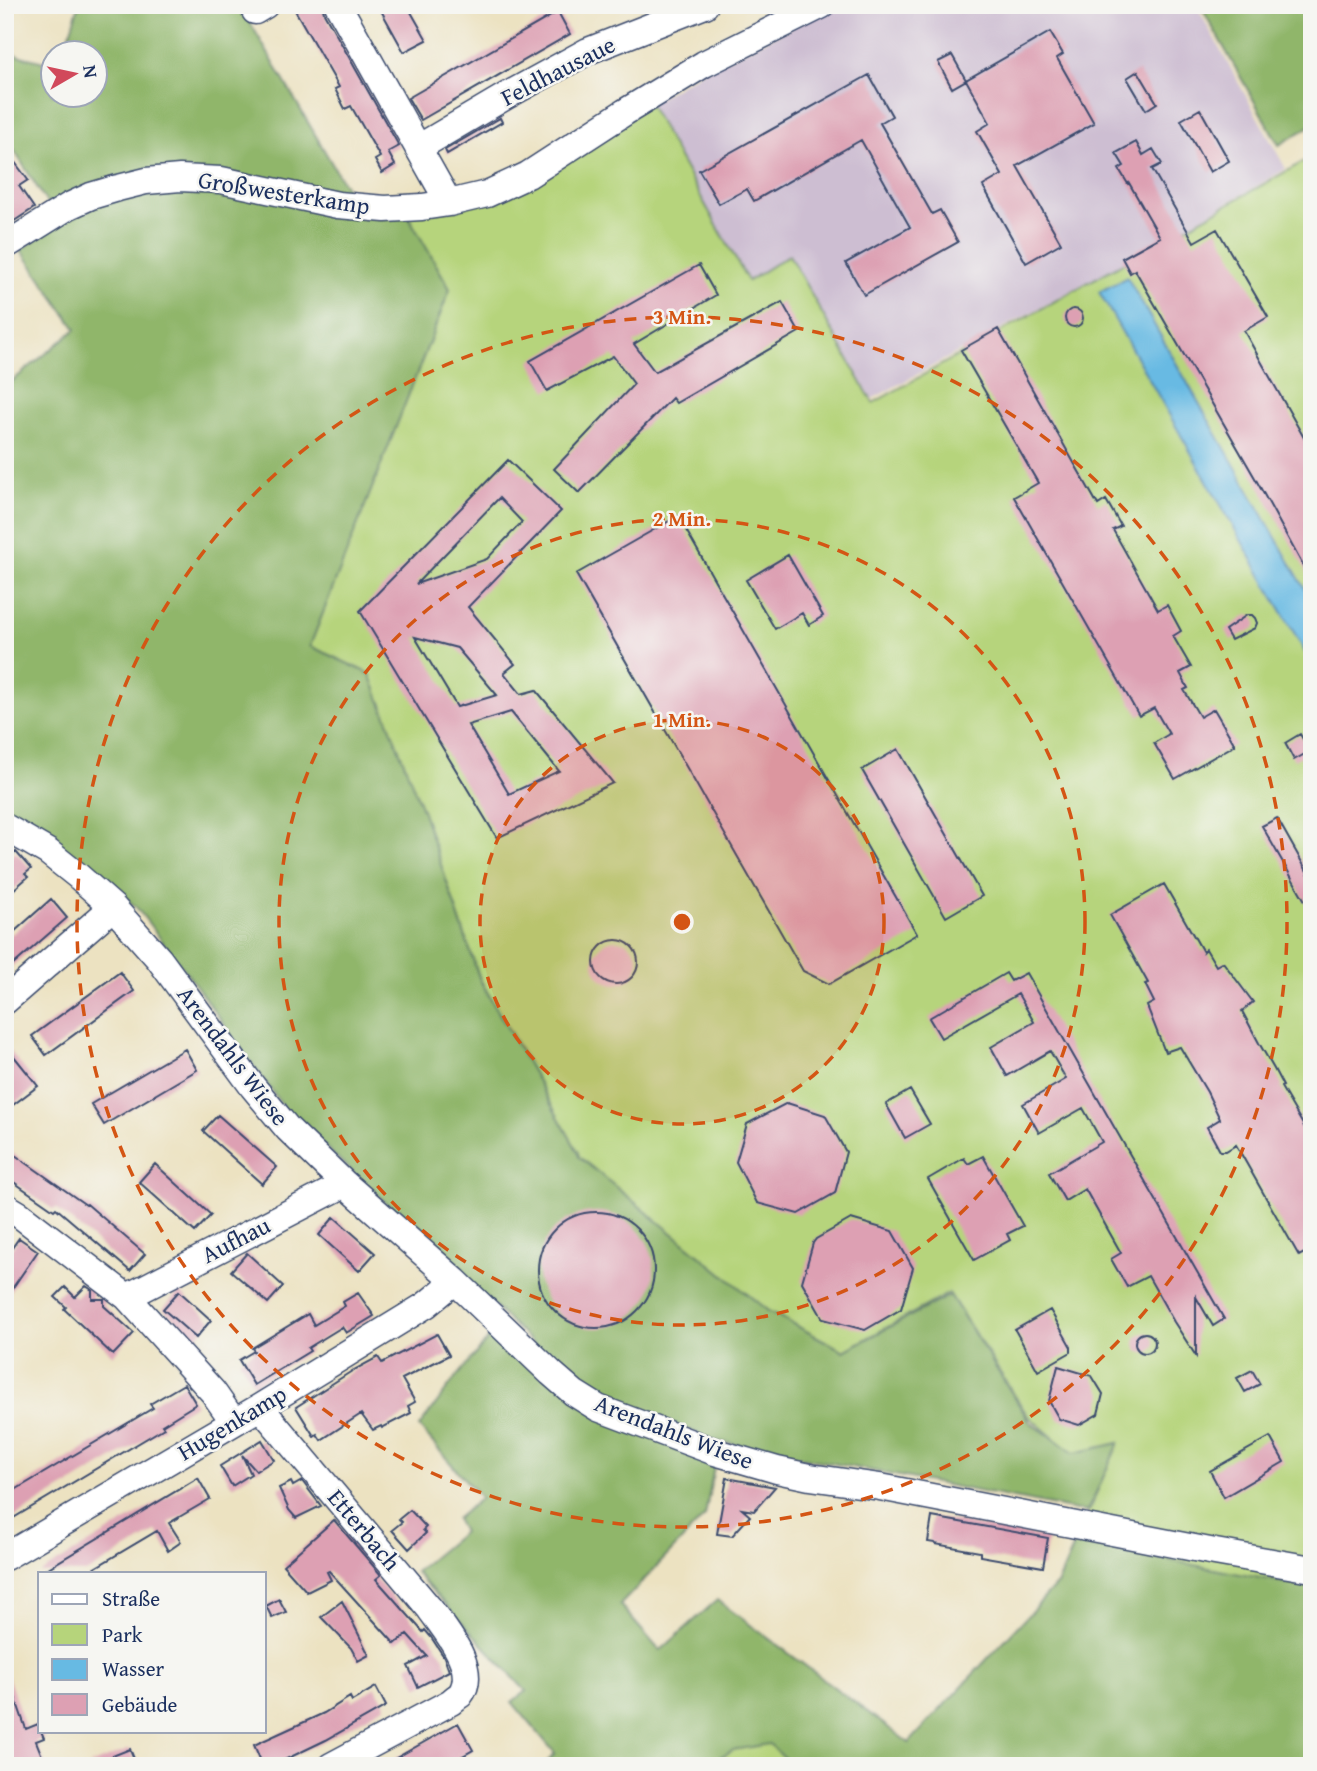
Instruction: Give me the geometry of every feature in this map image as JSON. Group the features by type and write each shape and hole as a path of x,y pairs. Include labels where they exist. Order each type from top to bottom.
{"street":[{"path":"338,5 449,203"},
{"name":"Feldhausaue","path":"418,148 588,51 705,5"},
{"name":"Großwesterkamp","path":"5,246 69,206 91,196 146,181 180,178 221,180 312,200 386,209 449,203 487,194 528,175 704,64 815,7"},
{"name":"Arendahls Wiese","path":"5,827 48,852 113,907 159,959 268,1107 345,1184 455,1281 551,1373 574,1393 598,1408 715,1452 777,1470 1312,1569"},
{"path":"5,1001 113,907"},
{"name":"Aufhau","path":"127,1297 345,1184"},
{"path":"5,1206 127,1297 213,1392 234,1422"},
{"name":"Hugenkamp","path":"5,1557 260,1407 426,1305 455,1281"},
{"name":"Etterbach","path":"260,1407 430,1609 453,1641 462,1658 466,1676 460,1695 331,1766"}],"shaded area":[{"path":"837,5 1196,5 1286,169 1124,262 872,399 790,256 749,281 649,104 702,72"}],"green space":[{"path":"79,5 240,5 360,212 407,214 450,289 310,646 370,674 423,812 480,980 579,1157 768,1311 844,1351 950,1295 1030,1422 1074,1453 1119,1443 1087,1512 717,1441 578,1387 287,1112 136,907 57,844 5,814 5,387 76,329 21,250 56,225 47,203 12,147 5,151 5,52 38,60 38,108 108,108 108,38 68,38"},
{"path":"1200,5 1310,5 1312,125 1279,145"},
{"path":"649,104 748,281 789,255 873,403 1312,157 1312,1766 699,1766 732,1746 788,1732 911,1748 1058,1583 1118,1443 1073,1454 1028,1416 949,1293 844,1351 768,1311 579,1157 480,979 423,812 370,674 310,646 450,289 407,214 438,210"},
{"path":"500,1325 652,1437 714,1467 705,1516 620,1605 660,1651 717,1600 909,1743 1058,1583 1076,1542 1312,1588 1312,1766 793,1766 769,1744 733,1750 704,1766 544,1766 555,1753 512,1702 526,1691 415,1572 463,1532 456,1519 481,1498 419,1427 456,1377"}],"water":[{"path":"1127,277 1312,601 1312,664 1099,292"}],"building":[{"path":"292,5 322,5 399,146 388,152 395,165 382,173 375,160 380,157 351,106 345,109 335,89 339,87"},
{"path":"378,5 407,5 427,40 404,52"},
{"path":"558,12 570,34 421,120 408,98"},
{"path":"1050,32 1063,54 1057,58 1094,123 1017,166 1061,243 1026,263 983,186 1002,175 977,131 990,123 966,80"},
{"path":"952,55 966,80 952,88 938,62"},
{"path":"1138,71 1157,103 1146,110 1127,78"},
{"path":"869,75 892,116 880,123 932,214 940,210 958,242 864,295 846,263 910,227 861,140 754,201 747,189 719,204 699,170"},
{"path":"1200,109 1229,161 1210,172 1181,120"},
{"path":"500,118 502,122 447,154 445,150"},
{"path":"1136,142 1143,155 1153,149 1162,164 1152,169 1194,242 1217,229 1268,317 1244,331 1312,452 1312,582 1135,270 1130,273 1122,258 1160,237 1119,169 1124,166 1116,153"},
{"path":"14,161 28,180 19,186 34,208 5,227 5,167"},
{"path":"699,265 716,295 634,344 655,372 782,302 799,332 676,403 672,398 579,493 554,469 634,384 613,356 547,391 530,361"},
{"path":"1074,309 1080,312 1083,318 1080,324 1074,327 1068,324 1065,318 1068,312"},
{"path":"998,329 1098,505 1106,500 1121,526 1113,530 1158,610 1167,605 1181,631 1173,636 1191,667 1180,673 1188,688 1184,690 1200,717 1214,709 1235,745 1175,779 1154,743 1169,734 1154,708 1139,716 1014,497 1038,483 961,350"},
{"path":"508,460 561,511 468,607 515,664 504,673 521,694 536,690 613,783 497,838 360,611","holes":["499,498 522,522 487,559 416,584","415,637 457,648 497,695 457,707","511,712 559,771 509,794 468,725"]},
{"path":"678,516 917,934 829,984 803,971 576,574"},
{"path":"788,555 823,616 809,625 802,613 775,629 746,580"},
{"path":"1247,615 1255,618 1255,628 1231,640 1225,630"},
{"path":"1312,733 1312,750 1294,760 1285,743 1300,734 1303,739"},
{"path":"898,749 982,896 946,917 862,770"},
{"path":"1277,818 1312,880 1312,913 1262,826"},
{"path":"16,852 31,869 25,874 28,877 5,897 5,861"},
{"path":"1164,884 1203,952 1206,949 1216,966 1223,962 1253,1002 1242,1011 1312,1140 1312,1249 1299,1256 1236,1145 1226,1151 1220,1151 1207,1127 1220,1119 1180,1047 1165,1052 1147,1006 1154,1002 1145,984 1148,983 1110,915"},
{"path":"51,899 67,918 5,972 5,940"},
{"path":"616,940 631,947 638,962 631,977 616,984 601,977 594,962 601,947"},
{"path":"120,972 134,991 46,1055 32,1036"},
{"path":"1006,973 1011,981 1026,973 1224,1319 1213,1326 1196,1297 1196,1356 1148,1276 1127,1287 1111,1259 1121,1253 1085,1189 1065,1201 1049,1173 1102,1142 1083,1108 1039,1133 1023,1104 1066,1079 1050,1051 1007,1076 991,1047 1034,1022 1018,994 941,1038 929,1018"},
{"path":"5,1045 38,1086 5,1111"},
{"path":"185,1049 197,1070 104,1125 91,1104"},
{"path":"910,1090 930,1124 905,1138 886,1104"},
{"path":"787,1103 825,1115 846,1152 835,1193 798,1214 757,1203 736,1162 747,1124"},
{"path":"218,1115 277,1167 262,1184 203,1131"},
{"path":"5,1148 87,1204 145,1254 130,1271 56,1208 54,1210 5,1176"},
{"path":"983,1156 1023,1226 1007,1234 1010,1240 974,1260 928,1179 964,1158 968,1164"},
{"path":"155,1164 211,1215 195,1232 139,1182"},
{"path":"596,1212 618,1217 637,1229 649,1248 654,1270 649,1292 637,1311 618,1323 596,1328 574,1323 555,1311 543,1292 538,1270 543,1248 555,1229 574,1217"},
{"path":"334,1217 375,1253 359,1271 319,1235"},
{"path":"851,1219 892,1231 913,1268 901,1309 865,1330 823,1319 802,1282 816,1239"},
{"path":"19,1238 38,1251 5,1299 5,1258"},
{"path":"247,1253 283,1286 268,1303 231,1271"},
{"path":"86,1286 92,1290 92,1299 104,1299 104,1306 134,1333 113,1355 64,1309 66,1307 55,1297 65,1287 75,1297"},
{"path":"179,1291 211,1320 196,1338 163,1309"},
{"path":"358,1293 374,1316 346,1333 342,1327 308,1348 310,1351 254,1385 239,1360 254,1351 252,1348 308,1314 314,1325 345,1306 343,1302"},
{"path":"1050,1310 1071,1347 1071,1352 1038,1371 1015,1330"},
{"path":"1145,1333 1152,1336 1155,1343 1152,1350 1145,1353 1138,1350 1135,1343 1138,1336"},
{"path":"437,1334 449,1355 402,1379 415,1402 408,1406 411,1413 373,1430 361,1414 321,1440 317,1434 314,1436 296,1407 378,1357 382,1363"},
{"path":"1058,1366 1092,1376 1103,1394 1098,1414 1079,1425 1059,1419 1049,1401"},
{"path":"1252,1370 1260,1384 1245,1392 1237,1378"},
{"path":"184,1384 196,1404 162,1425 164,1428 5,1523 5,1496 153,1408 150,1404"},
{"path":"1270,1437 1284,1462 1224,1497 1210,1471"},
{"path":"262,1440 274,1460 256,1471 242,1455 251,1474 232,1486 220,1466"},
{"path":"198,1478 210,1499 169,1523 181,1542 168,1551 157,1531 88,1572 42,1572"},
{"path":"727,1478 775,1487 754,1511 742,1509 750,1516 732,1536 717,1534"},
{"path":"302,1481 321,1506 296,1518 289,1510 279,1488 291,1482 293,1486"},
{"path":"410,1510 426,1527 423,1530 426,1533 409,1549 392,1530 402,1522 399,1519"},
{"path":"932,1517 1048,1538 1043,1567 980,1556 980,1552 928,1542"},
{"path":"334,1520 381,1575 376,1579 423,1632 425,1630 431,1637 444,1657 449,1671 418,1687 408,1666 427,1656 407,1634 395,1644 329,1571 327,1572 331,1580 307,1592 283,1565"},
{"path":"279,1599 286,1612 272,1618 266,1606"},
{"path":"342,1601 369,1655 358,1661 351,1648 321,1617"},
{"path":"7,1674 26,1729 38,1724 38,1732 41,1732 44,1738 36,1741 46,1766 5,1766"},
{"path":"376,1687 386,1706 326,1740 272,1766 263,1766 254,1745 324,1713 350,1697 352,1701"},
{"path":"458,1723 473,1750 445,1766 382,1766"},
{"path":"130,1749 137,1766 90,1766 90,1765"}]}
